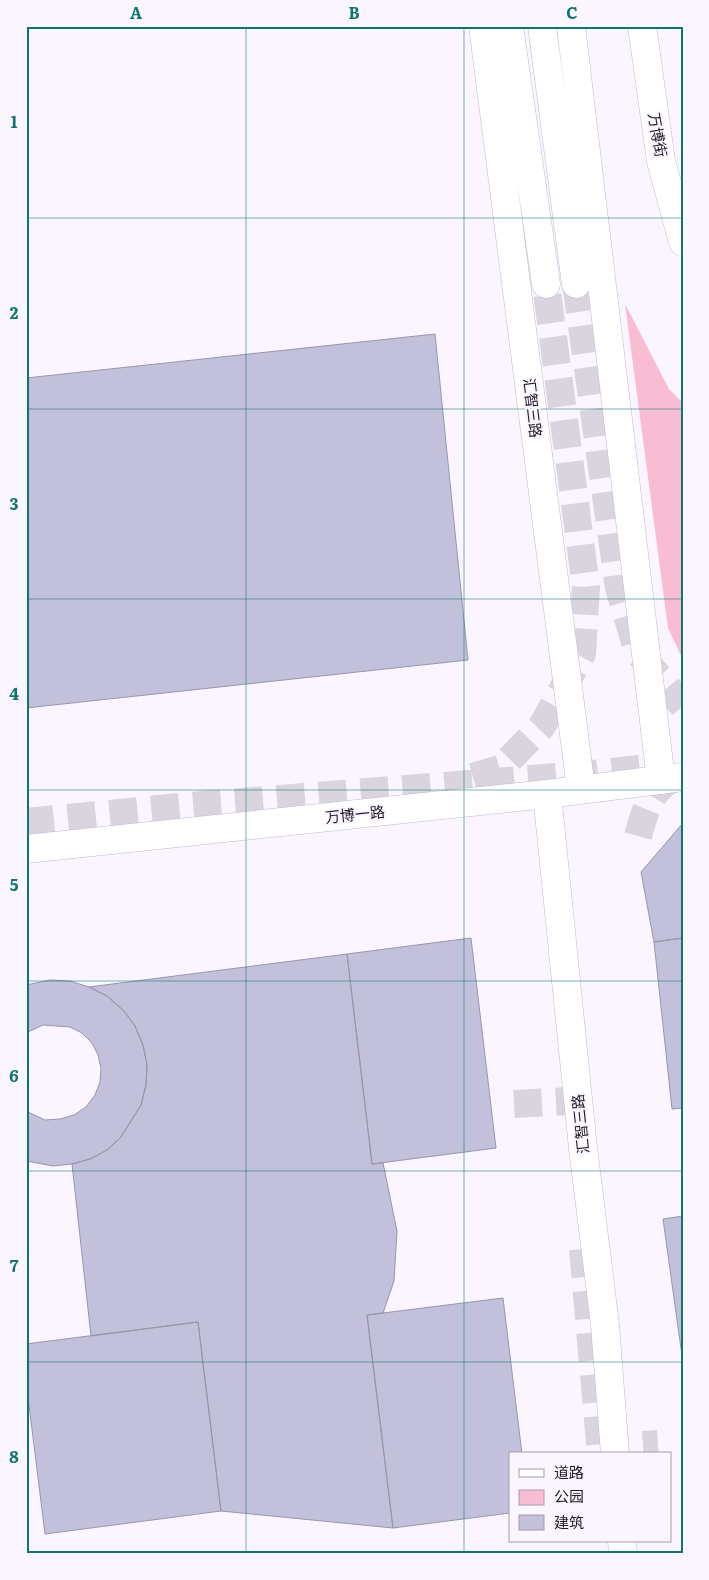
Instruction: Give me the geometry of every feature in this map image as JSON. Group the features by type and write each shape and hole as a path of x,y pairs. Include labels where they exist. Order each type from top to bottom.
{"street":[{"name":"汇智三路","path":"483,26 581,790"},
{"path":"509,26 546,284"},
{"path":"542,26 576,284"},
{"path":"571,26 672,778"},
{"name":"万博街","path":"642,26 661,161 683,242"},
{"name":"万博一路","path":"26,849 547,794 672,778"},
{"name":"汇智三路","path":"547,794 583,1148 605,1325 615,1452"}],"green space":[{"path":"625,304 669,389 683,403 683,660 668,628"}],"building":[{"path":"435,334 468,660 26,708 26,378"},
{"path":"683,823 683,938 654,942 641,872"},
{"path":"471,938 496,1148 372,1164 347,954"},
{"path":"683,938 683,1108 672,1109 654,942"},
{"path":"347,954 372,1164 383,1163 397,1231 394,1281 383,1313 367,1315 393,1528 221,1511 198,1322 91,1336 72,1164 90,1159 107,1150 121,1137 141,1105 146,1085 147,1065 143,1045 135,1026 123,1010 107,996 89,987"},
{"path":"50,980 70,981 89,987 107,996 123,1010 135,1026 143,1045 147,1065 146,1085 141,1105 121,1137 107,1150 90,1159 72,1164 53,1166 26,1161 26,1111 45,1120 60,1119 74,1115 86,1107 95,1095 100,1082 101,1068 98,1055 92,1043 82,1033 70,1027 43,1025 26,1033 26,985"},
{"path":"683,1216 683,1363 663,1219"},
{"path":"503,1298 522,1452 509,1452 509,1513 393,1528 367,1315"},
{"path":"198,1322 221,1511 45,1534 26,1381 26,1344"}],"tunnel":[{"path":"473,777 500,769 542,726 582,654 586,587 546,284"},
{"path":"576,284 619,588 638,652 683,706"},
{"path":"26,822 190,806 649,768"},
{"path":"638,836 652,798 664,784 683,773"},
{"path":"483,783 516,789 529,801"},
{"path":"514,1104 570,1101"},
{"path":"583,1249 601,1452"},
{"path":"601,1448 658,1444"}]}
